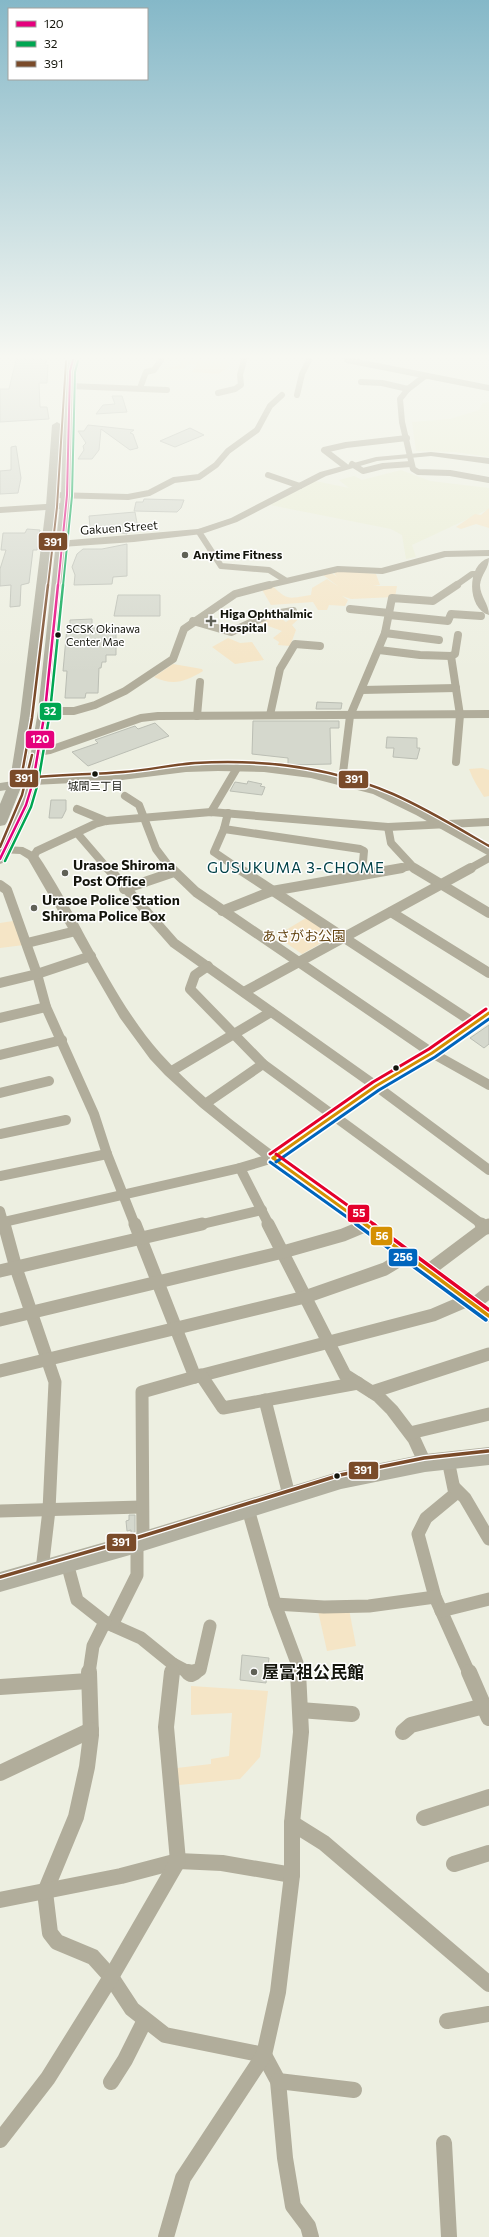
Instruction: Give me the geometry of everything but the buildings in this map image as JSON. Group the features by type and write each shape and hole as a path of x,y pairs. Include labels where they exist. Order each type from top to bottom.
{"highway":[{"path":"0,822 16,783 27,717 53,501 55,464"},
{"path":"2,855 26,805 33,782 45,711 66,501 67,464"}],"main road":[{"path":"0,781 16,783 33,782"},
{"path":"0,787 16,783"},
{"path":"0,1582 140,1542 341,1480 425,1463 488,1458"}],"street":[{"path":"0,510 53,501 139,496 149,493 174,480 199,477 217,464"},
{"name":"Gakuen Street","path":"47,545 198,532 234,520 323,474 353,464"},
{"path":"349,465 363,471 383,466 405,464"},
{"path":"411,464 413,469 418,472 450,473 489,480"},
{"path":"268,475 300,486"},
{"path":"53,501 66,501"},
{"path":"198,532 221,566 270,570 285,580"},
{"path":"45,711 85,708 125,691 173,659 178,652 182,632 193,621 235,594 285,580 338,569 382,572 445,554 489,553"},
{"path":"350,609 448,621 451,614 485,614 477,597 475,588 478,574 489,561"},
{"path":"342,781 350,716 379,650 385,633 392,598 433,601 472,574 478,574"},
{"path":"42,592 57,592"},
{"path":"193,621 231,632 268,615 293,611"},
{"path":"385,633 439,640"},
{"path":"379,650 420,655 451,656 455,654 458,635"},
{"path":"270,715 280,669 295,644 320,646"},
{"path":"451,656 460,715 456,762"},
{"path":"197,716 200,682"},
{"path":"362,690 456,688"},
{"path":"37,752 56,748 141,718 158,716 489,714"},
{"path":"33,782 126,777 196,768 237,768 290,772 342,781 377,792 440,824 489,852"},
{"path":"211,812 237,768"},
{"path":"125,796 139,805 156,849 174,872 196,892 432,1053 489,1085"},
{"path":"77,809 106,821"},
{"path":"33,857 37,851 106,821 211,812 388,827 489,822"},
{"path":"228,813 224,829 214,852 474,1023"},
{"path":"292,838 298,820"},
{"path":"388,827 391,843 411,866 489,914"},
{"path":"224,829 292,838 364,851 363,862"},
{"path":"77,833 174,944 208,966 270,1012 376,1086 489,1170"},
{"path":"2,855 23,851 33,857 125,1015 154,1056 170,1072 205,1104 273,1158 430,1270 489,1316"},
{"path":"244,992 489,858"},
{"path":"222,911 272,891 411,866"},
{"path":"124,888 174,872"},
{"path":"0,885 7,890 27,943 46,1007 94,1114 107,1154 175,1328 198,1376 214,1392 223,1408 358,1383"},
{"path":"390,912 489,973"},
{"path":"27,943 76,931"},
{"path":"0,983 37,974 91,956"},
{"path":"208,966 195,975 190,989 263,1064 488,1226 430,1270"},
{"path":"0,1018 46,1007"},
{"path":"170,1072 195,1059 233,1032 270,1012"},
{"path":"42,1570 49,1510 56,1382 31,1313 1,1218 123,1194 240,1168 273,1158 376,1086 432,1053 489,1013"},
{"path":"0,1055 62,1040"},
{"path":"205,1104 263,1064"},
{"path":"0,1093 50,1081"},
{"path":"0,1134 66,1120"},
{"path":"0,1176 107,1154"},
{"path":"240,1168 304,1297 345,1375 372,1392 392,1410 410,1433 425,1463"},
{"path":"0,1272 262,1210"},
{"path":"0,1320 283,1252 343,1235 367,1226"},
{"path":"0,1371 304,1297 385,1268 408,1255"},
{"path":"264,2055 165,2035 132,2009 111,1977 93,1958 57,1942 50,1933 45,1892 76,1817 87,1767 91,1730 88,1681 93,1646 109,1624 137,1575 141,1507 142,1392 328,1342 433,1316 471,1302 489,1292"},
{"path":"372,1392 489,1354"},
{"path":"265,1400 289,1495"},
{"path":"410,1433 489,1414"},
{"path":"403,1732 411,1725 488,1715 438,1604 418,1534 418,1527 422,1521 451,1499 455,1494 455,1488 448,1460"},
{"path":"455,1488 465,1498 489,1539"},
{"path":"0,1511 18,1512 141,1507"},
{"path":"166,2237 183,2178 264,2055 278,1992 292,1875 292,1823 301,1732 297,1663 275,1604 248,1509"},
{"path":"67,1563 77,1600 109,1624 141,1638 173,1664 191,1674 200,1670 210,1626"},
{"path":"275,1604 324,1607 369,1606 438,1604 489,1599"},
{"path":"0,2140 48,2078 111,1977 178,1861 166,1727 173,1664"},
{"path":"0,1687 88,1681"},
{"path":"300,1710 352,1714"},
{"path":"0,1773 91,1730"},
{"path":"424,1818 489,1796"},
{"path":"292,1823 324,1843 489,1984"},
{"path":"454,1864 489,1853"},
{"path":"0,1900 121,1876 178,1861 222,1863 292,1875"},
{"path":"447,2021 489,2014"},
{"path":"111,2082 125,2060 145,2020"},
{"path":"264,2055 278,2081 284,2158 293,2206 308,2226 311,2237"},
{"path":"278,2081 354,2090"},
{"path":"444,2143 448,2237"}],"shaded area":[{"path":"401,470 430,481 489,488 489,509 412,545 416,557 406,559 402,535 391,529 270,505 315,481 349,488 339,480 354,476 362,480"}],"green space":[{"path":"489,508 489,528 476,524 461,529 456,527 475,514 481,515"},
{"path":"351,571 376,574 380,585 373,586 397,586 395,597 351,599 342,596 348,600 345,606 329,605 327,610 318,610 313,602 271,605 261,588 272,585 289,598 311,595 312,588 327,579 339,587 322,574 332,573 337,577 333,572"},
{"path":"307,611 292,625 296,630 290,646 278,645 279,642 273,638 282,631 260,623 276,615 286,622 295,616 294,612"},
{"path":"228,638 240,643 252,642 264,660 235,664 212,647"},
{"path":"173,664 202,669 203,671 179,682 161,680 154,677"},
{"path":"482,768 489,770 489,796 484,797 474,781 469,769"},
{"name":"あさがお公園","path":"306,918 333,936 302,954 276,936"},
{"path":"13,921 24,945 0,948 0,923"},
{"path":"349,1609 356,1646 327,1651 318,1611"},
{"path":"191,1686 268,1691 260,1757 240,1779 179,1785 177,1768 211,1764 211,1759 229,1756 232,1713 191,1715"}],"transit line":[{"name":"391","path":"60,464 57,507 32,718 21,779 47,776 124,772 195,763 246,762 297,767 346,777 393,794 430,812 489,846"},
{"name":"120","path":"0,859 26,805 33,782 45,711 67,495 68,464"},
{"name":"32","path":"5,861 31,807 38,783 50,712 72,496 73,464"},
{"name":"391","path":"0,847 22,795 32,755"},
{"name":"55","path":"270,1154 373,1082 429,1049 486,1009"},
{"name":"56","path":"273,1158 376,1086 432,1053 489,1013"},
{"name":"256","path":"276,1162 379,1090 435,1057 489,1019"},
{"name":"55","path":"276,1154 432,1266 489,1310"},
{"name":"56","path":"273,1158 429,1270 489,1316"},
{"name":"256","path":"270,1162 426,1274 486,1320"},
{"name":"391","path":"0,1577 136,1538 340,1475 424,1458 488,1451"}],"place":[{"name":"Anytime Fitness","path":"185,555"},
{"name":"Higa Ophthalmic Hospital","path":"211,621"},
{"name":"SCSK Okinawa Center Mae","path":"58,635"},
{"name":"城間三丁目","path":"95,774"},
{"name":"Urasoe Shiroma Post Office","path":"65,873"},
{"name":"Urasoe Police Station Shiroma Police Box","path":"34,908"},
{"name":"屋冨祖公民館","path":"254,1672"}],"district":[{"name":"GUSUKUMA 3-CHOME","path":"296,868"}]}
